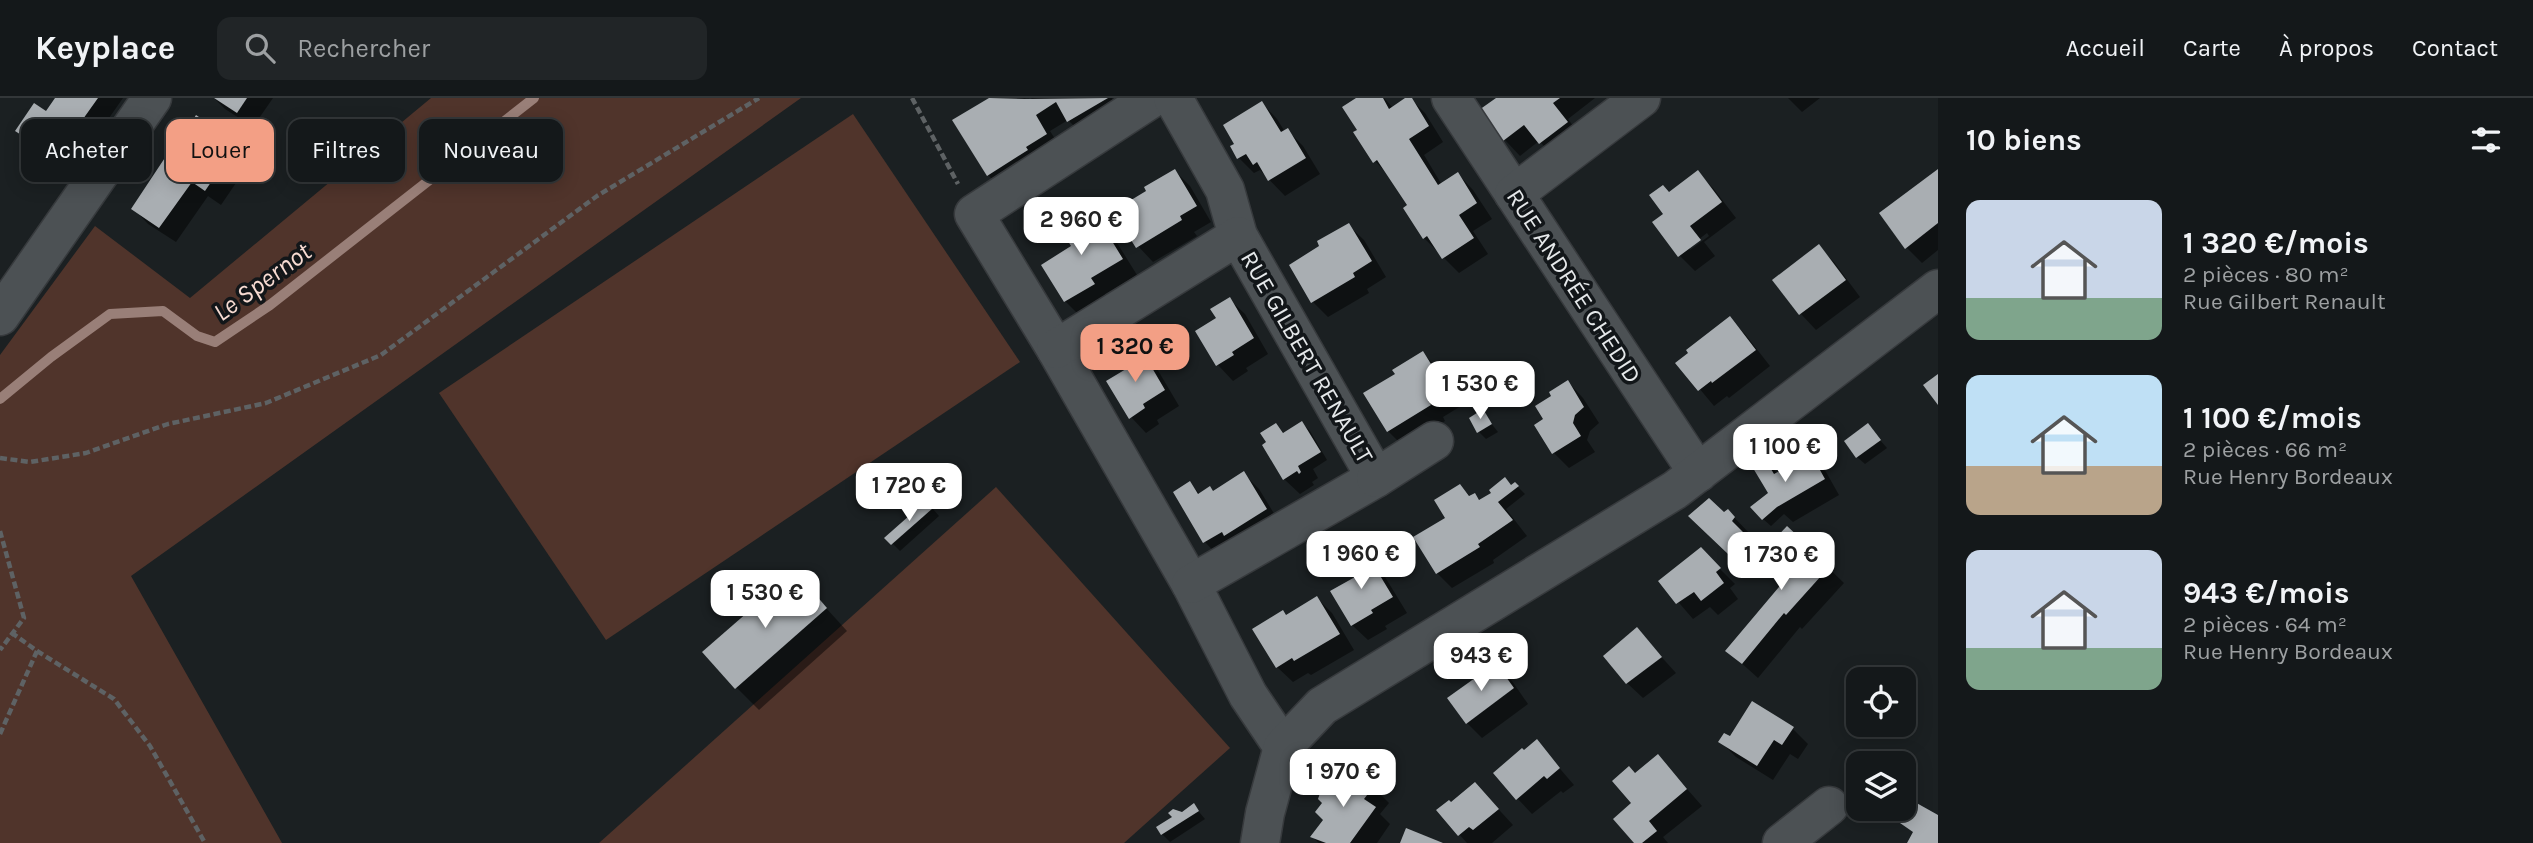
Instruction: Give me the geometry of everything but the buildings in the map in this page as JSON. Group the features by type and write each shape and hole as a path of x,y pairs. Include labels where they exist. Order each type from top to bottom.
{"street":[{"path":"0,316 152,98"},
{"path":"1152,98 974,214 1056,349 1191,584 1248,695 1283,747"},
{"name":"RUE GILBERT RENAULT","path":"1173,98 1225,190 1238,236 1376,478"},
{"name":"RUE ANDRÉE CHEDID","path":"1451,98 1698,473"},
{"path":"1514,194 1642,98"},
{"name":"RUE GILBERT RENAULT","path":"1056,349 1238,236"},
{"path":"1260,843 1265,813 1283,747 1322,706 1675,490 1938,289"},
{"name":"RUE GILBERT RENAULT","path":"1191,584 1376,478 1434,441"},
{"path":"1782,843 1829,806"}],"path":[{"path":"0,458 30,462 86,453 168,424 266,403 381,355 597,196 759,98"},
{"path":"912,98 974,214"},
{"path":"0,531 24,618 0,650"},
{"path":"12,634 114,699 150,746 205,843"},
{"path":"0,734 37,651"}],"shaded area":[{"path":"431,98 801,98 131,576 282,843 0,843 0,355 95,226 190,298 330,182 405,182 405,120"},
{"path":"853,114 1020,362 606,640 439,393"},
{"path":"996,487 1230,748 1124,843 599,843"}],"waterway":[{"name":"Le Spernot","path":"0,399 110,314 163,311 197,336 215,342 270,305 534,98"}]}
